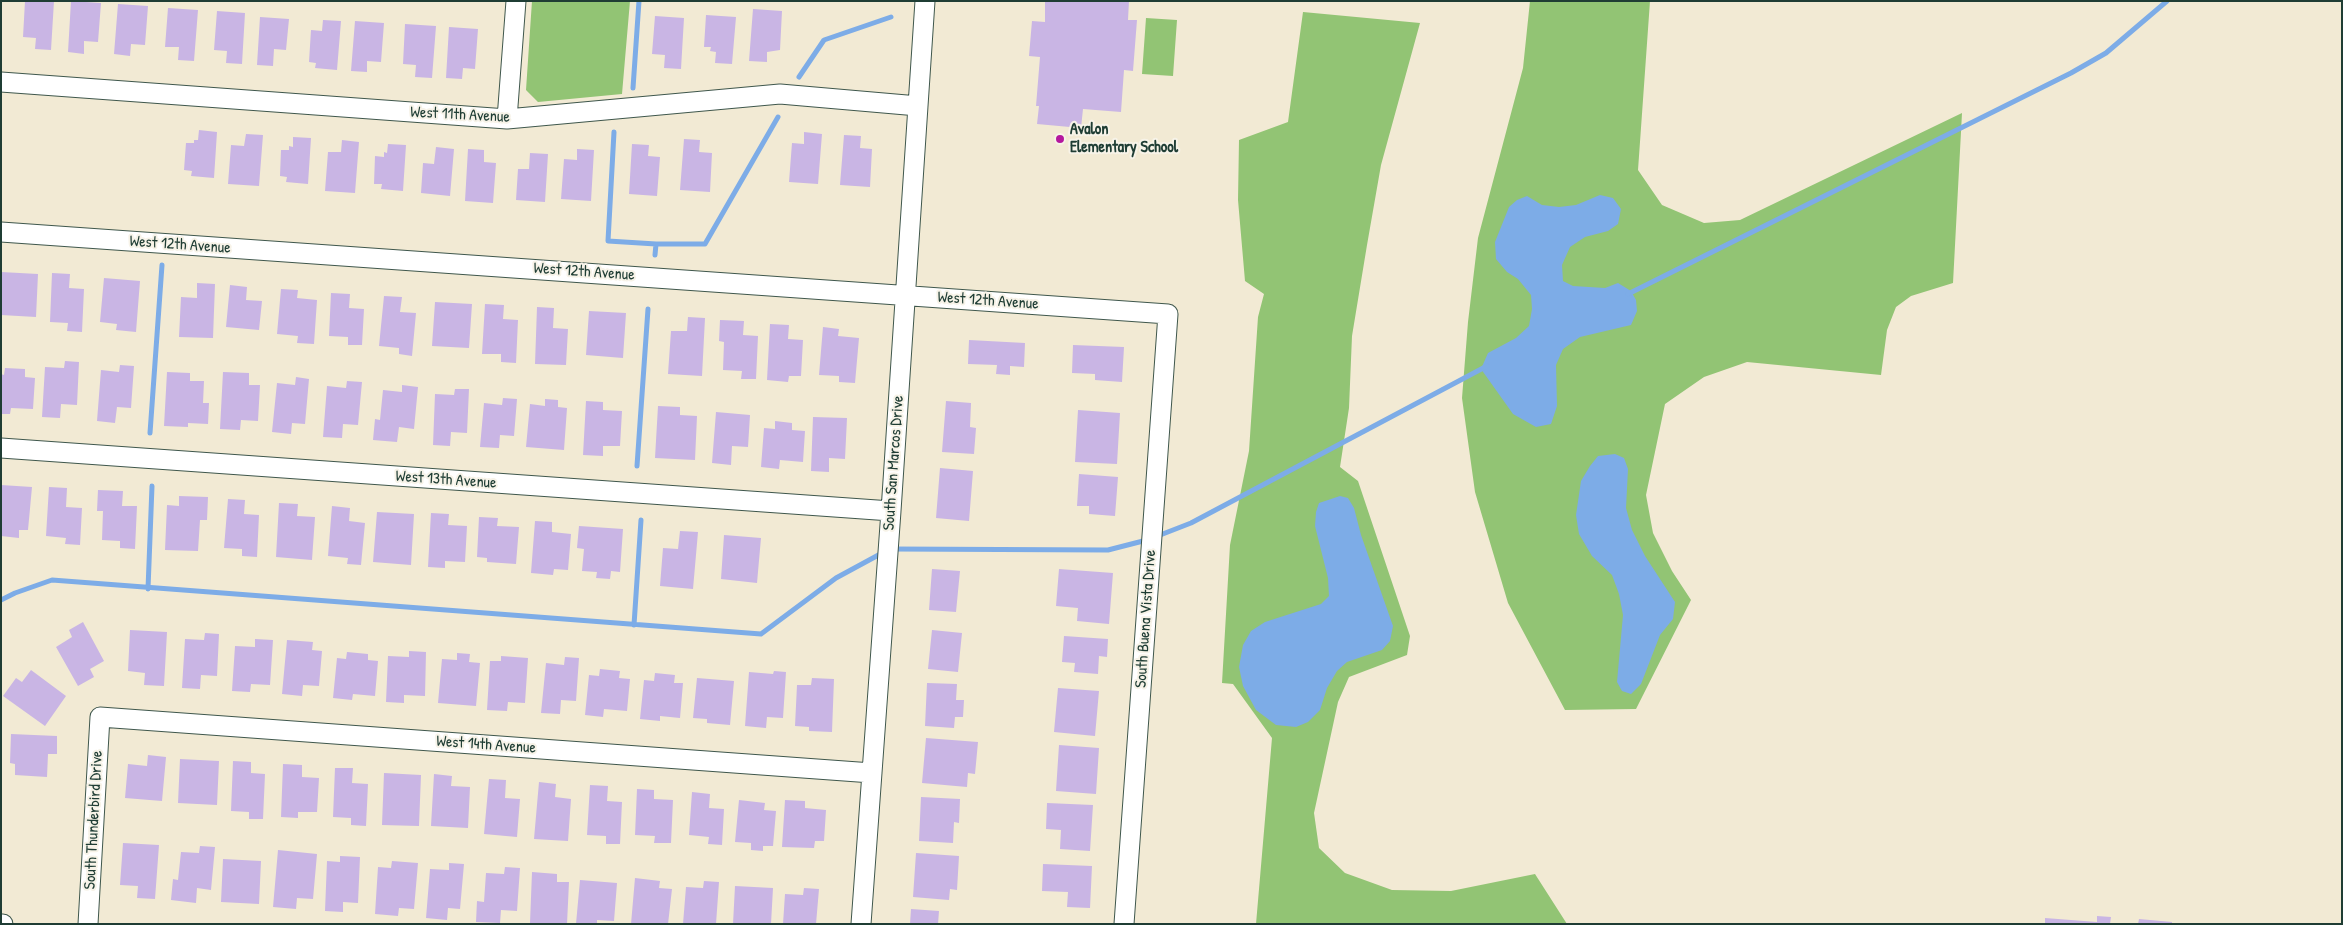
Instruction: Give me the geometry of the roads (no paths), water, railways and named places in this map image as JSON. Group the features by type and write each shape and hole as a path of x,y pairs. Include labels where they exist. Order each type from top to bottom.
{"street":[{"path":"507,119 516,1"},
{"name":"South San Marcos Drive","path":"861,924 892,511 925,1"},
{"name":"West 11th Avenue","path":"1,82 507,119 780,94 918,106"},
{"name":"West 12th Avenue","path":"1,232 905,294 1168,314"},
{"name":"South Buena Vista Drive","path":"1124,924 1168,314"},
{"name":"West 13th Avenue","path":"1,448 892,511"},
{"name":"West 14th Avenue","path":"100,717 872,773"},
{"name":"South Thunderbird Drive","path":"88,924 100,717"}],"water":[{"path":"1600,195 1613,198 1621,209 1618,224 1608,231 1585,237 1570,247 1562,265 1563,281 1573,286 1605,288 1618,283 1631,291 1636,300 1637,311 1631,325 1580,337 1563,349 1556,365 1557,406 1551,424 1536,427 1513,414 1481,369 1488,353 1516,338 1529,326 1532,309 1531,295 1518,279 1507,272 1496,259 1495,242 1509,207 1517,200 1527,196 1542,205 1559,207 1576,205"},
{"path":"1615,454 1624,458 1628,469 1626,508 1632,530 1645,556 1675,602 1673,619 1660,635 1641,684 1631,694 1622,691 1617,682 1623,615 1619,594 1612,575 1592,556 1579,534 1576,515 1581,481 1590,466 1598,456"},
{"path":"1340,496 1348,498 1354,508 1361,535 1393,626 1390,641 1382,650 1347,662 1337,671 1327,688 1320,710 1308,722 1296,727 1276,725 1256,710 1243,686 1239,667 1243,645 1251,631 1265,622 1321,604 1329,596 1328,578 1315,526 1316,512 1319,503"}],"waterway":[{"path":"633,88 639,1"},
{"path":"1628,294 2071,73 2106,53 2167,1"},
{"path":"799,77 824,40 891,17"},
{"path":"614,132 608,241 656,244 705,244 778,117"},
{"path":"655,255 656,244"},
{"path":"150,433 162,265"},
{"path":"637,466 648,309"},
{"path":"1155,537 1191,523 1487,366"},
{"path":"148,589 152,486"},
{"path":"634,625 641,520"},
{"path":"892,549 1108,550 1147,540"},
{"path":"1,600 52,580 761,634 836,578 884,552"}],"place":[{"name":"Avalon Elementary School","path":"1060,139"}]}
